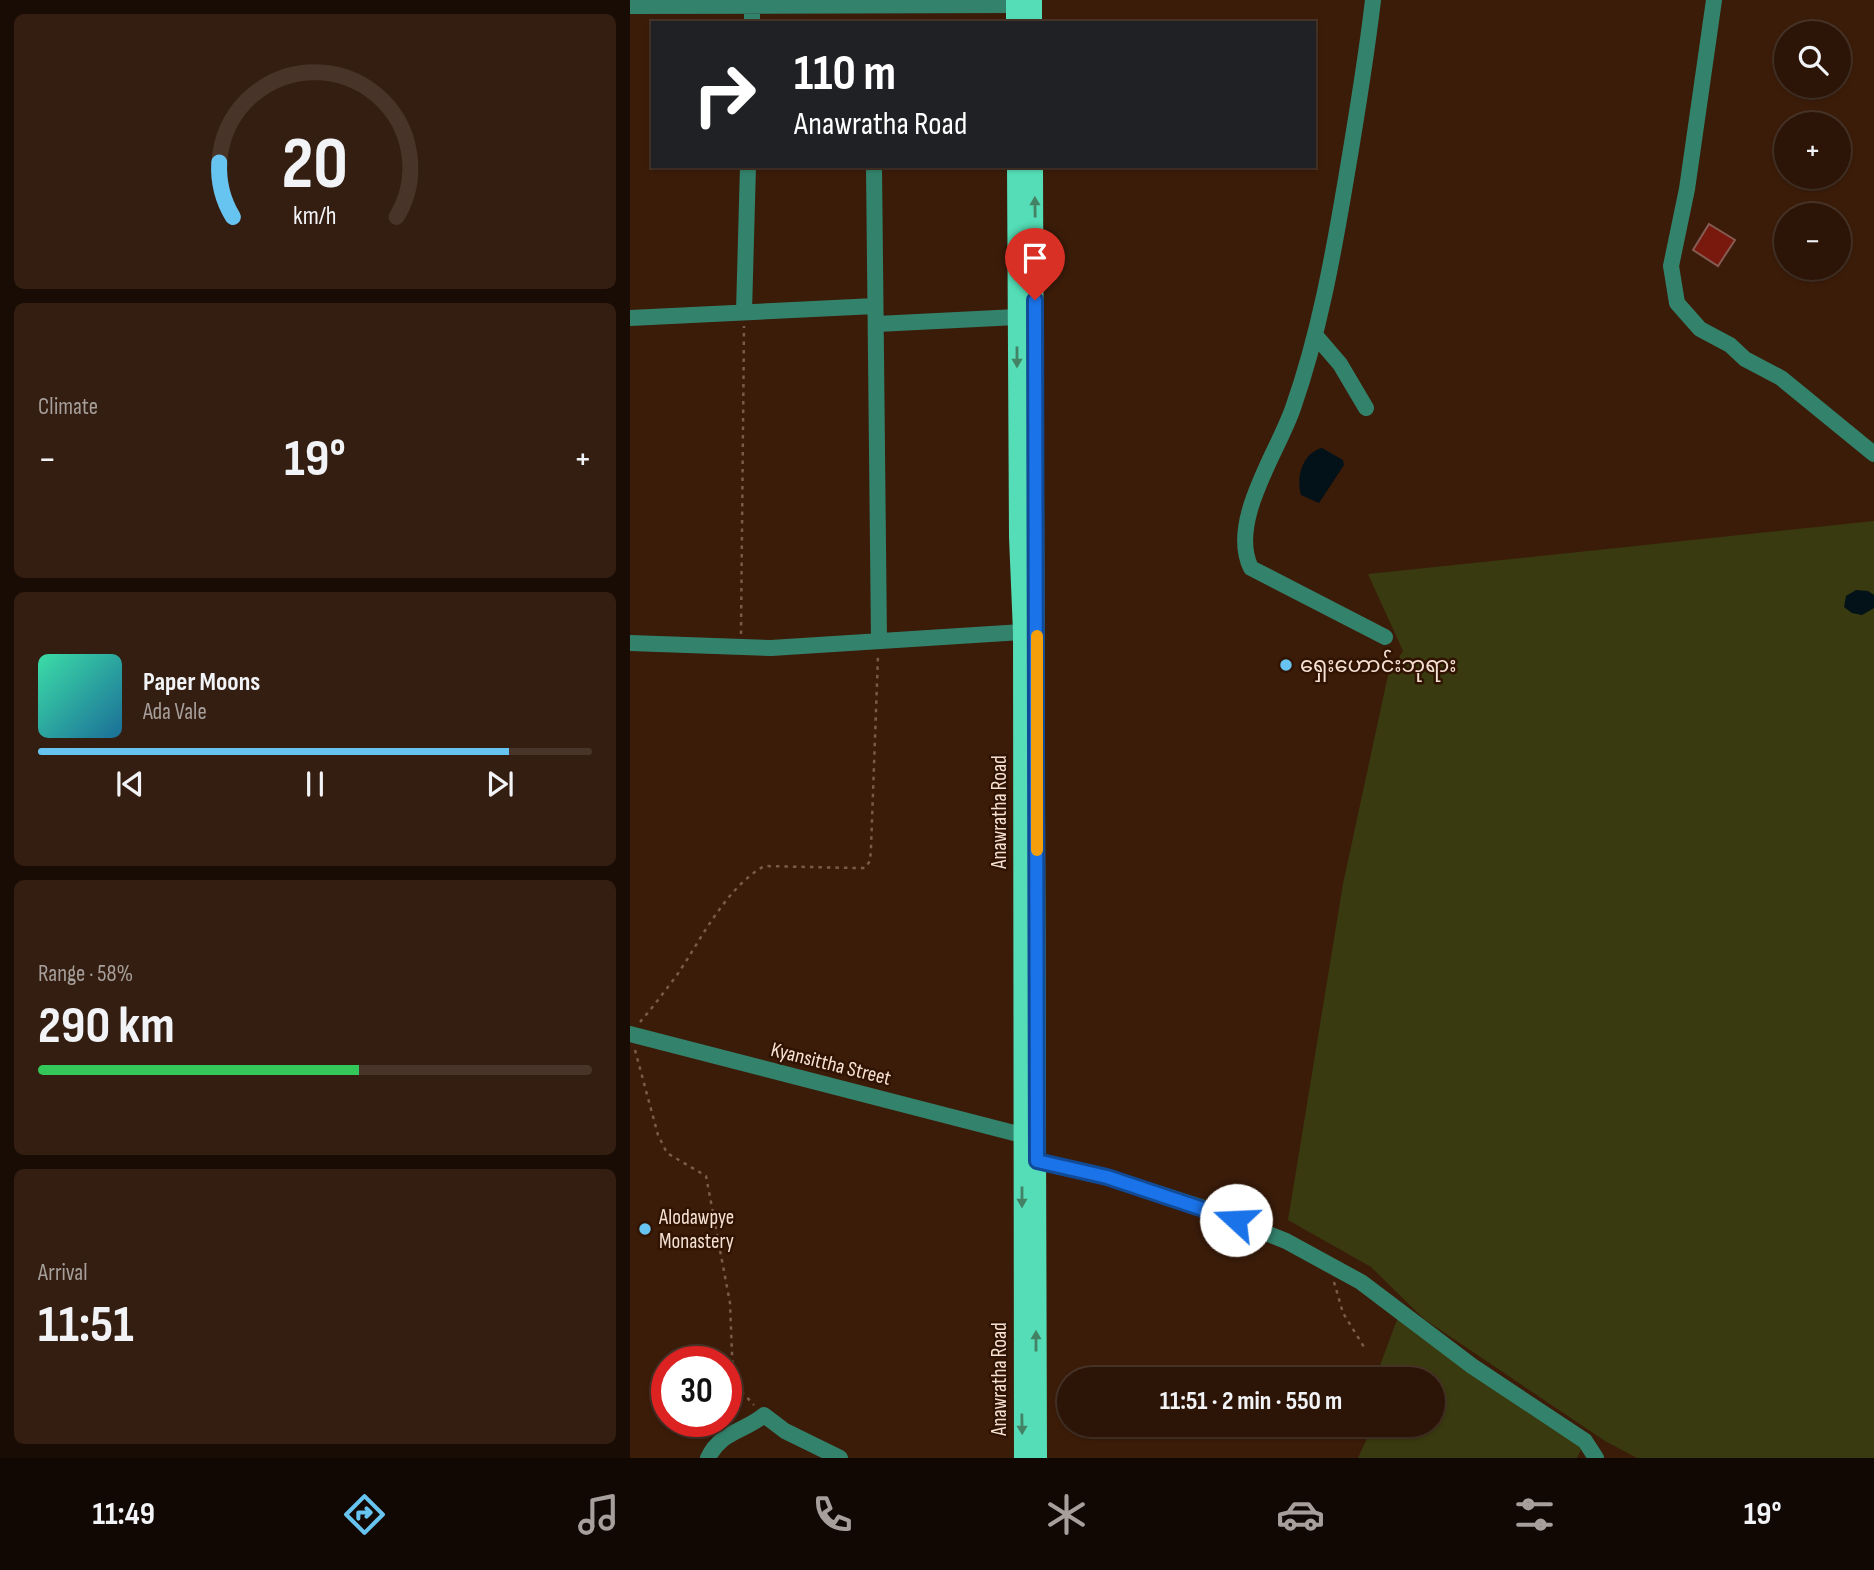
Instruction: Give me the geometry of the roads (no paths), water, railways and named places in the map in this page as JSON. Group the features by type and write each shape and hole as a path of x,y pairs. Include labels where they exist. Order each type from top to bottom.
{"main road":[{"name":"Anawratha Road","path":"1016,168 1026,274 1017,317 1026,405"},
{"name":"Anawratha Road","path":"1023,1458 1029,1136 1026,274 1034,168"},
{"name":"Anawratha Road","path":"1026,538 1022,632 1029,669"},
{"name":"Anawratha Road","path":"1029,1136 1037,1161 1038,1458"}],"street":[{"path":"1373,0 1366,64 1335,244 1315,335 1285,432 1264,473 1246,523 1245,557 1251,568 1385,637"},
{"path":"1714,0 1686,188 1671,265 1676,303 1700,329 1730,345 1745,359 1781,377 1874,454"},
{"path":"630,6 752,10 1024,9"},
{"path":"744,312 748,168"},
{"path":"874,168 879,641"},
{"path":"630,318 875,306"},
{"path":"877,324 1017,317"},
{"path":"1315,335 1340,364 1366,408"},
{"path":"630,643 793,647 1022,632"},
{"name":"Kyansittha Street","path":"631,1034 1029,1136"},
{"path":"1037,1161 1107,1177 1201,1207 1261,1230 1331,1265 1377,1294 1472,1366 1585,1441 1596,1458"},
{"path":"708,1458 719,1442 729,1434 751,1425 764,1415 785,1431 840,1458"}],"place":[{"name":"ရှေးဟောင်းဘုရား","path":"1286,665"},
{"name":"Alodawpye Monastery","path":"645,1229"}]}
